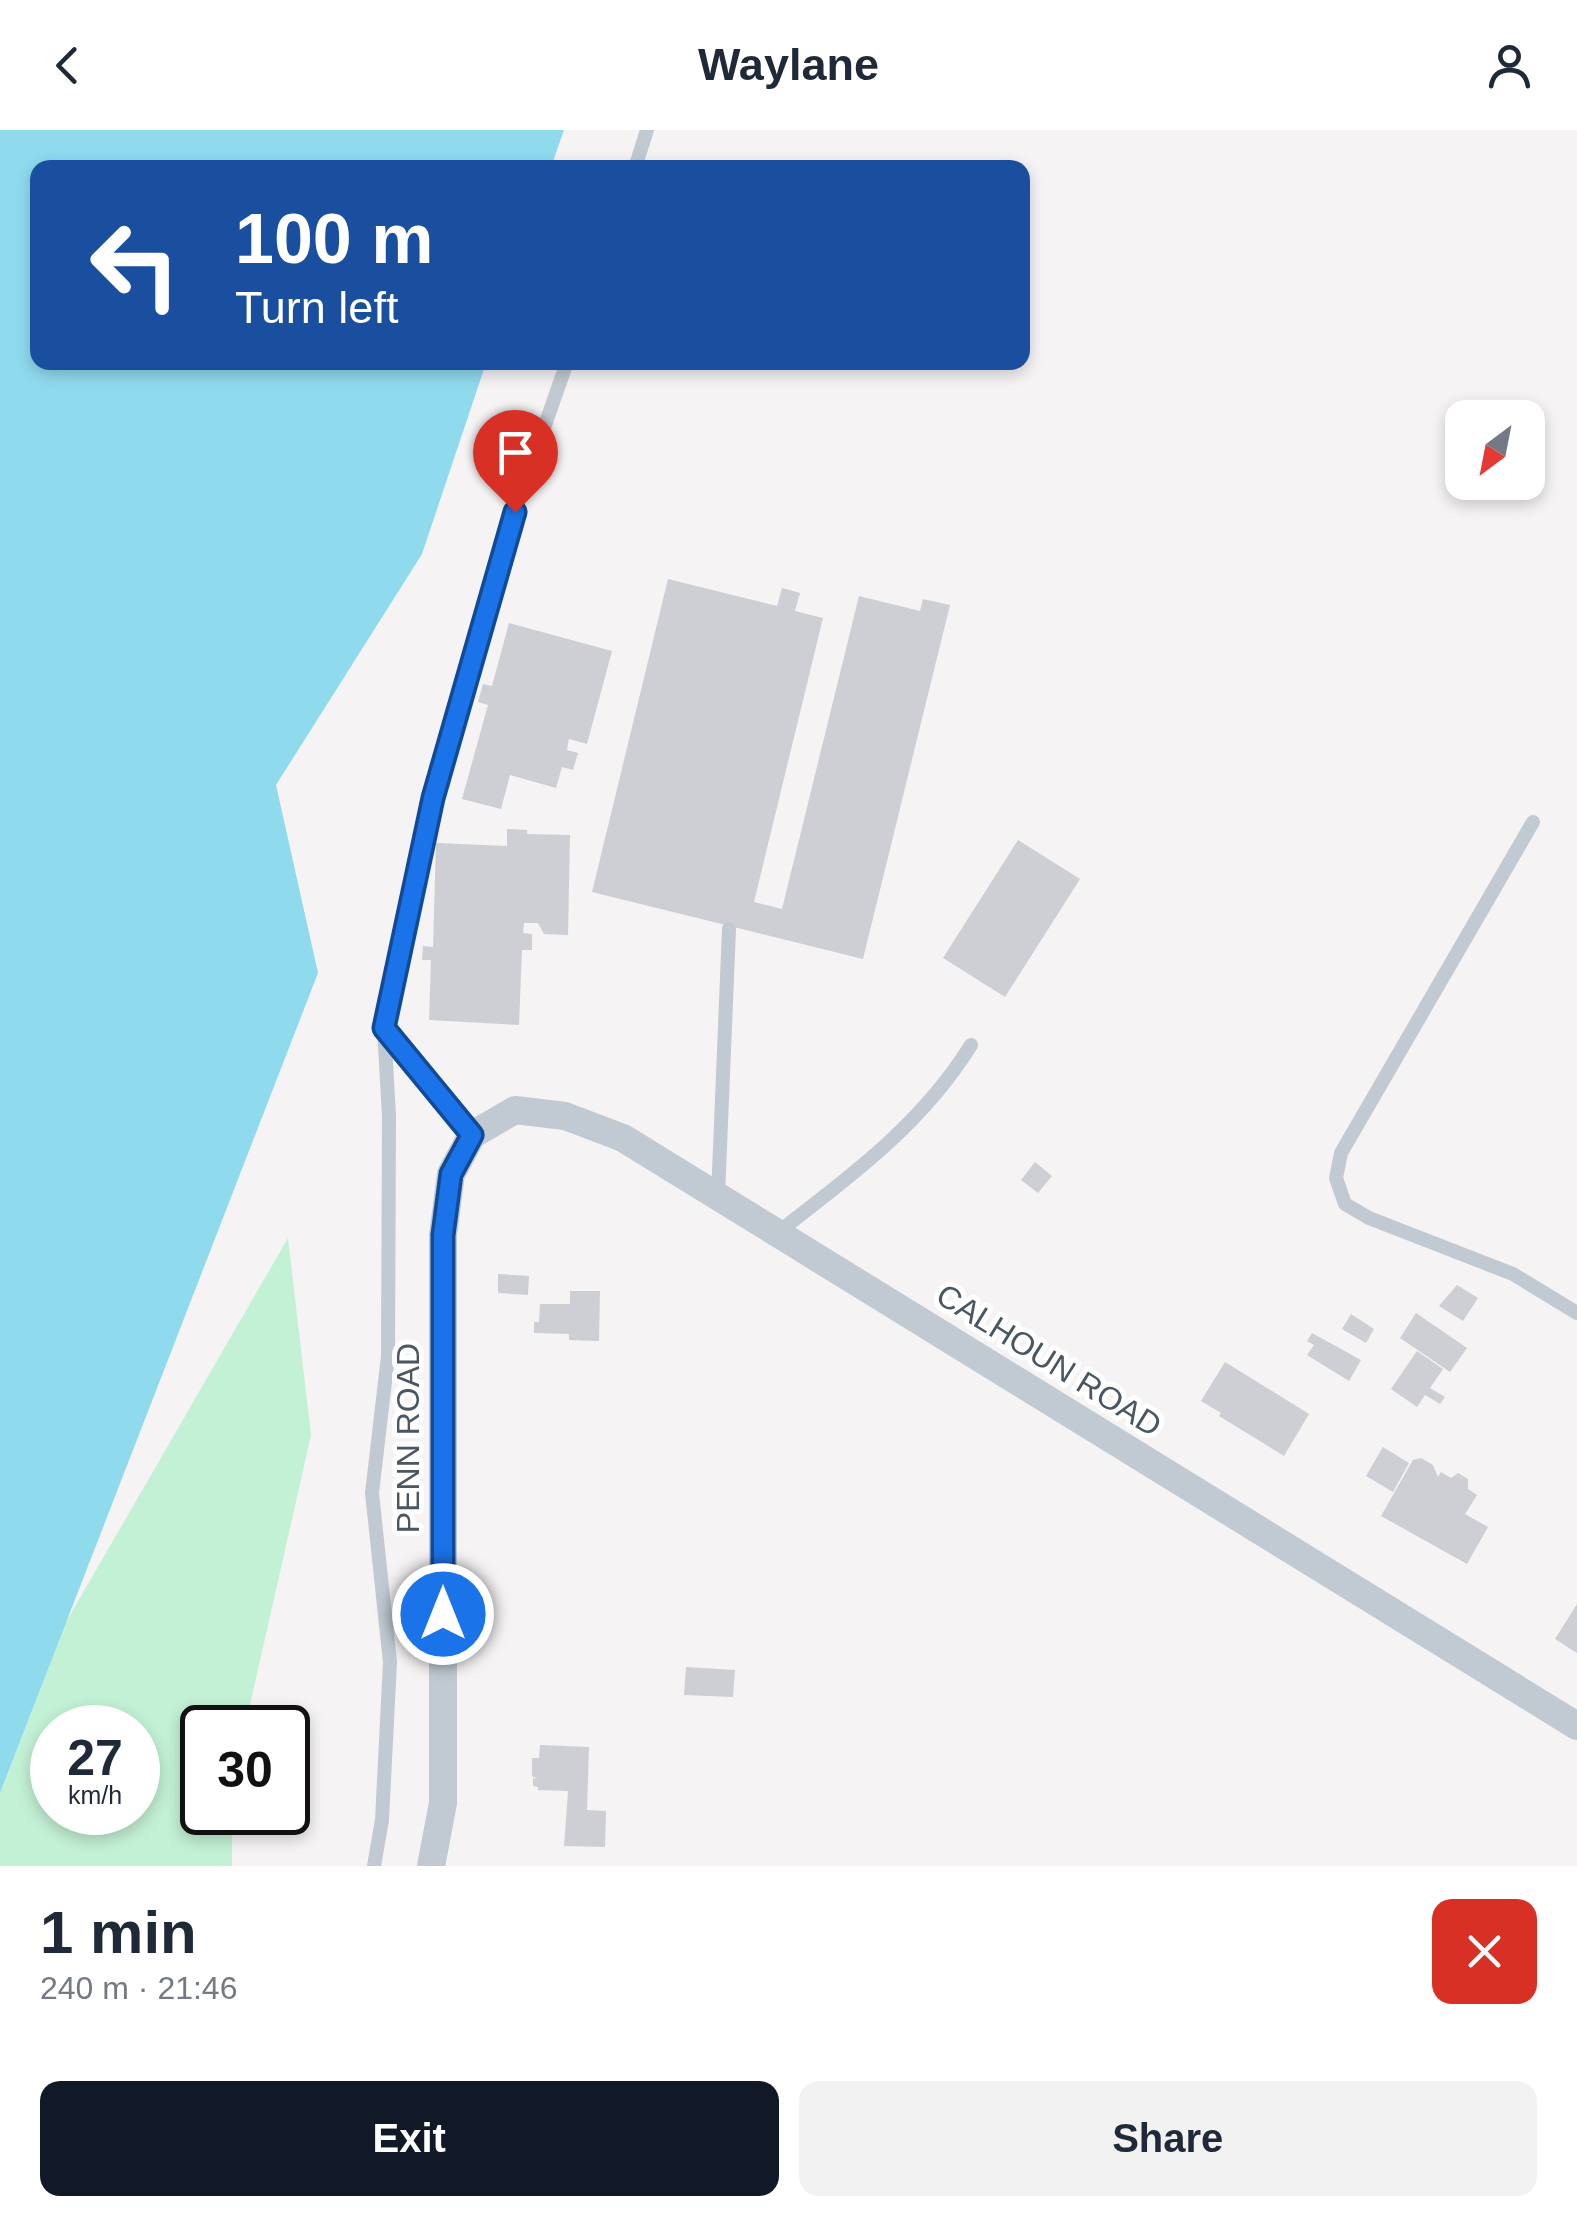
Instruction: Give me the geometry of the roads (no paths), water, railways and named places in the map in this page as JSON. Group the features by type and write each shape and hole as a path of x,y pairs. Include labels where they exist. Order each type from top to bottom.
{"street":[{"name":"CALHOUN ROAD","path":"472,1135 515,1110 565,1116 623,1138 1577,1726"},
{"name":"PENN ROAD","path":"431,1866 443,1804 443,1235 451,1174 472,1135"}],"lane":[{"path":"637,160 647,130"},
{"path":"374,1866 382,1820 390,1662 372,1493 388,1356 389,1116 384,1028 433,798 502,549 564,370"},
{"path":"1534,822 1340,1152 1336,1178 1345,1204 1369,1218 1513,1274 1577,1313"},
{"path":"718,1196 729,929"},
{"path":"384,1028 472,1135"},
{"path":"778,1233 893,1141 938,1095 971,1046"}],"water":[{"path":"0,130 564,130 553,160 30,160 30,370 484,370 422,554 276,785 318,973 34,1705 30,1705 30,1716 0,1793"}]}
